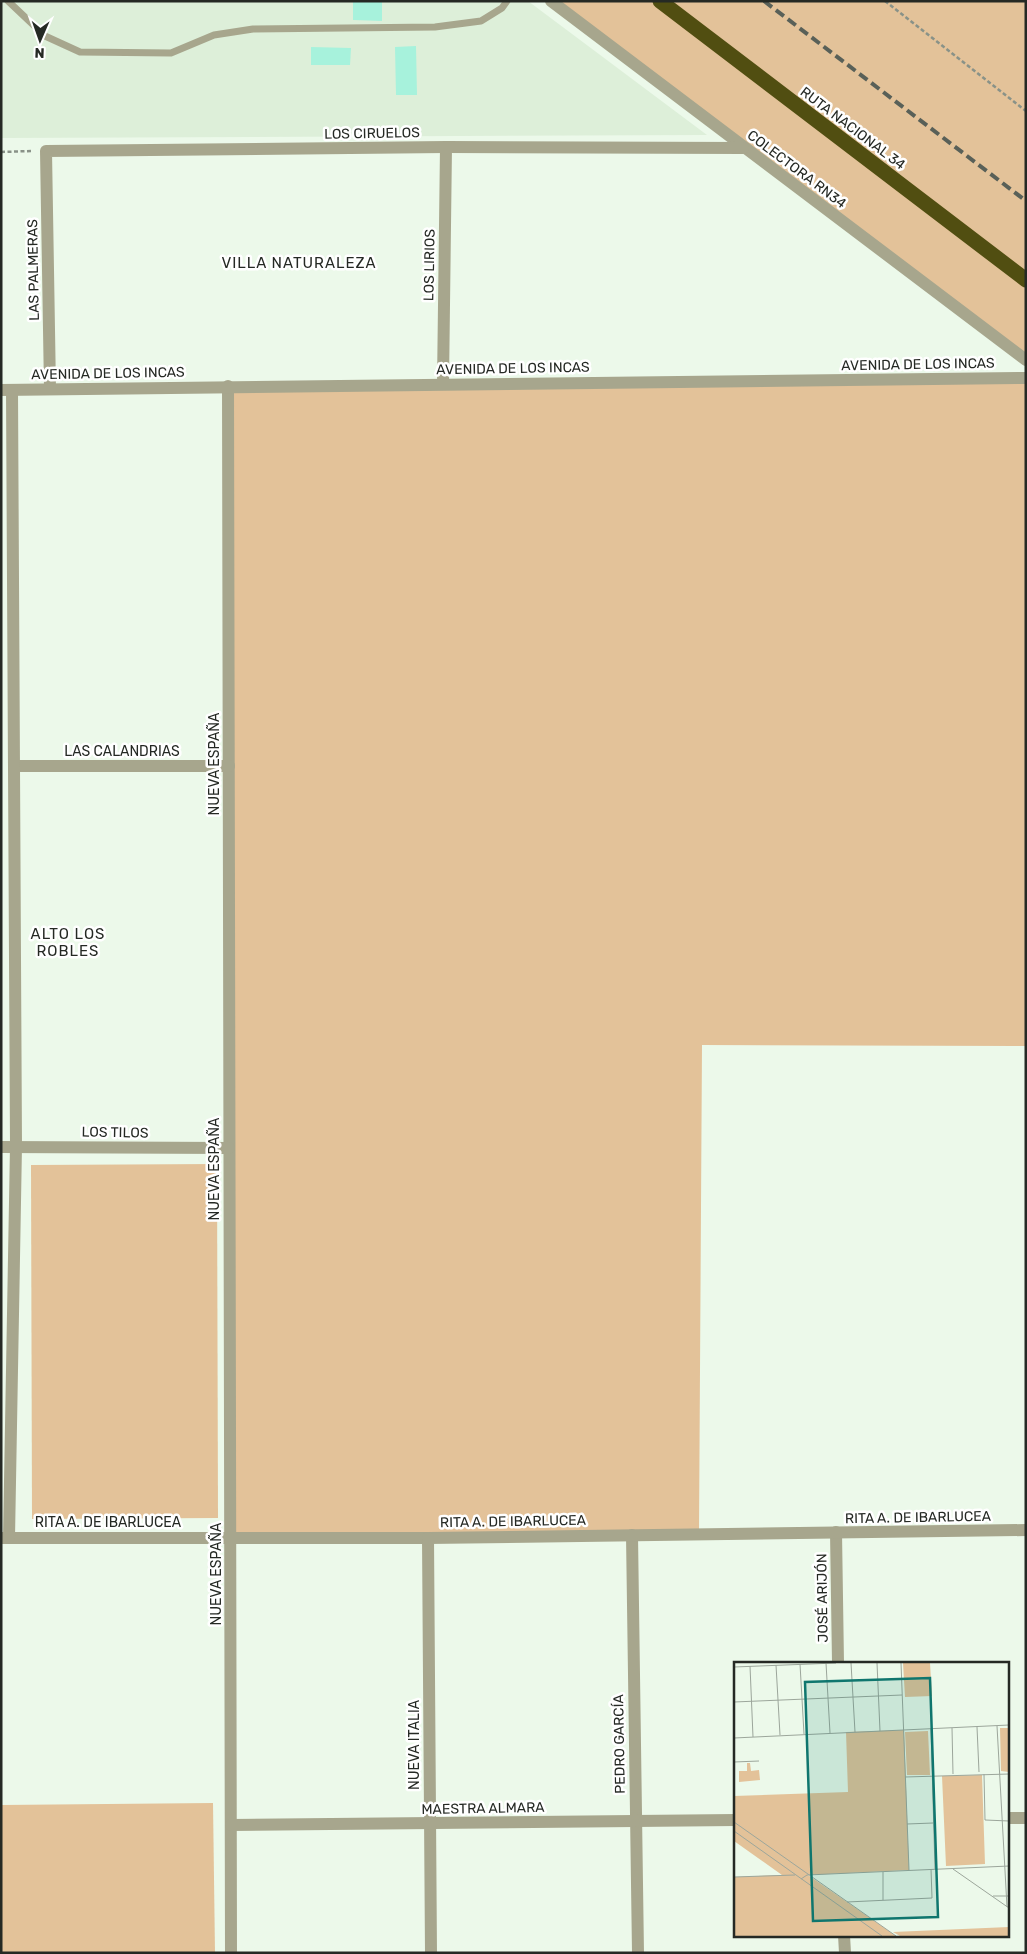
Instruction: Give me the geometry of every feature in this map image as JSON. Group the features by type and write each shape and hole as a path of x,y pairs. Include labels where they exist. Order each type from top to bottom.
{"highway":[{"name":"RUTA NACIONAL 34","path":"660,1 1026,280"}],"street":[{"name":"COLECTORA RN34","path":"551,1 743,148 1026,360"},
{"name":"LOS CIRUELOS","path":"46,151 446,147 743,148"},
{"name":"LOS LIRIOS","path":"442,384 446,147"},
{"name":"LAS PALMERAS","path":"46,151 50,389"},
{"name":"AVENIDA DE LOS INCAS","path":"6,390 1026,378"},
{"name":"NUEVA ESPAÑA","path":"228,386 231,1953"},
{"path":"5,1538 16,1146 14,766 6,390"},
{"name":"LAS CALANDRIAS","path":"14,766 229,766"},
{"name":"LOS TILOS","path":"1,1147 229,1148"},
{"name":"RITA A. DE IBARLUCEA","path":"5,1538 428,1538 1026,1530"},
{"name":"JOSÉ ARIJÓN","path":"836,1532 838,1662"},
{"name":"PEDRO GARCÍA","path":"632,1535 638,1953"},
{"name":"NUEVA ITALIA","path":"428,1538 431,1953"},
{"path":"1010,1818 1026,1818"},
{"name":"MAESTRA ALMARA","path":"231,1825 734,1820"},
{"path":"844,1936 845,1953"}],"lane":[{"path":"8,1 45,36 80,52 162,53 170,53 214,34 253,29 435,26 481,21 502,8 507,1"}],"path":[{"path":"885,1 1026,112"},
{"path":"1,152 46,151"}],"shaded area":[{"path":"1,1 528,1 707,135 1,138"},
{"path":"551,1 1026,1 1026,360"},
{"path":"1026,378 1026,1046 702,1045 699,1534 231,1537 228,386"},
{"path":"217,1164 218,1518 32,1519 31,1165"},
{"path":"213,1803 215,1953 1,1953 1,1805"}],"building":[{"path":"353,1 382,1 382,21 353,20"},
{"path":"416,46 417,95 396,95 395,47"},
{"path":"311,47 351,48 350,65 311,65"}],"railway":[{"path":"764,1 1026,201"}],"district":[{"name":"VILLA NATURALEZA","path":"299,263"},
{"name":"ALTO LOS ROBLES","path":"68,942"}]}
